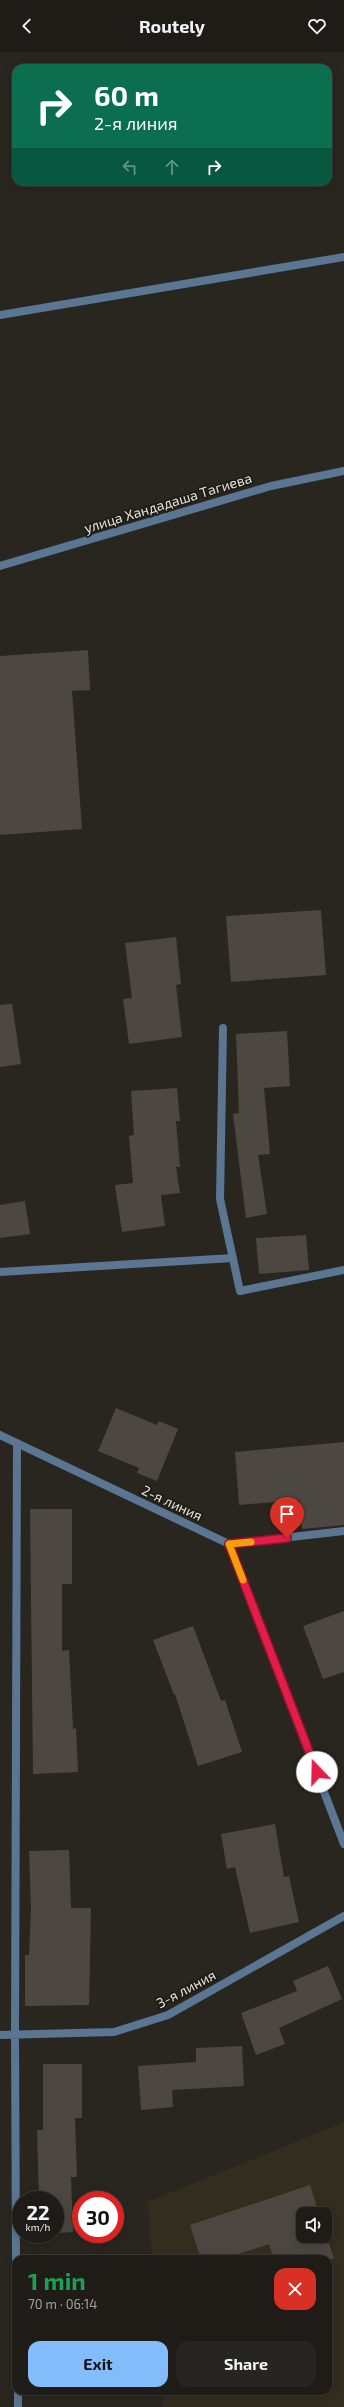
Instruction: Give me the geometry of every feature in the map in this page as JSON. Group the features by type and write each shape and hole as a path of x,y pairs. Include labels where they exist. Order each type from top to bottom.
{"street":[{"path":"0,315 344,257"},
{"name":"улица Хандадаша Тагиева","path":"0,566 271,486 344,471"},
{"name":"улица Хандадаша Тагиева","path":"0,571 268,492 344,476"},
{"path":"223,1028 220,1199 240,1291 344,1270"},
{"path":"0,1272 233,1258"},
{"name":"2-я линия","path":"0,1435 229,1544"},
{"path":"16,2255 15,2034 17,1443"},
{"path":"344,1531 229,1544 344,1844"},
{"name":"3-я линия","path":"0,2036 15,2034 114,2032 168,2015 344,1916"},
{"path":"18,2395 18,2407"}],"shaded area":[{"path":"344,2122 344,2407 163,2407 162,2395 332,2395 332,2255 152,2255 148,2202"}],"building":[{"path":"88,650 90,690 72,691 82,829 0,835 0,656"},
{"path":"321,910 326,975 231,982 226,916"},
{"path":"176,937 181,984 176,985 182,1037 129,1044 123,999 132,998 125,943"},
{"path":"12,1004 21,1064 0,1067 0,1005"},
{"path":"287,1031 290,1086 264,1088 270,1154 258,1155 267,1214 246,1218 233,1114 239,1113 236,1034"},
{"path":"177,1088 180,1121 176,1121 180,1167 176,1167 180,1193 161,1195 165,1226 122,1232 115,1185 133,1183 129,1136 134,1135 131,1091"},
{"path":"25,1201 30,1234 0,1238 0,1205"},
{"path":"306,1235 309,1270 259,1274 256,1238"},
{"path":"116,1408 157,1425 159,1421 178,1429 157,1481 137,1473 139,1468 98,1451"},
{"path":"344,1442 344,1525 302,1529 299,1500 239,1505 235,1452"},
{"path":"30,1509 72,1509 72,1584 62,1584 62,1651 69,1650 73,1729 76,1728 78,1772 33,1774"},
{"path":"344,1611 344,1672 323,1679 303,1626"},
{"path":"193,1626 221,1701 225,1700 242,1752 198,1766 175,1694 174,1695 153,1640"},
{"path":"275,1824 284,1877 289,1876 299,1922 250,1933 235,1867 227,1869 221,1834"},
{"path":"69,1850 71,1908 91,1908 89,2005 25,2006 25,1955 29,1955 31,1908 29,1851"},
{"path":"328,1966 342,1999 279,2028 285,2044 256,2055 241,2013 297,1991 293,1981"},
{"path":"242,2046 244,2086 172,2090 173,2107 141,2110 138,2066 196,2062 196,2048"},
{"path":"43,2064 82,2064 82,2118 75,2118 77,2177 71,2177 72,2232 64,2232 64,2191 39,2191 37,2130 43,2130"},
{"path":"310,2185 317,2207 296,2207 296,2243 329,2243 334,2259 332,2259 332,2255 273,2255 269,2244 235,2255 200,2255 190,2225"}],"slow traffic":[{"path":"243,1580 229,1544 251,1542"}],"route":[{"path":"287,1538 229,1544 317,1772"}]}
